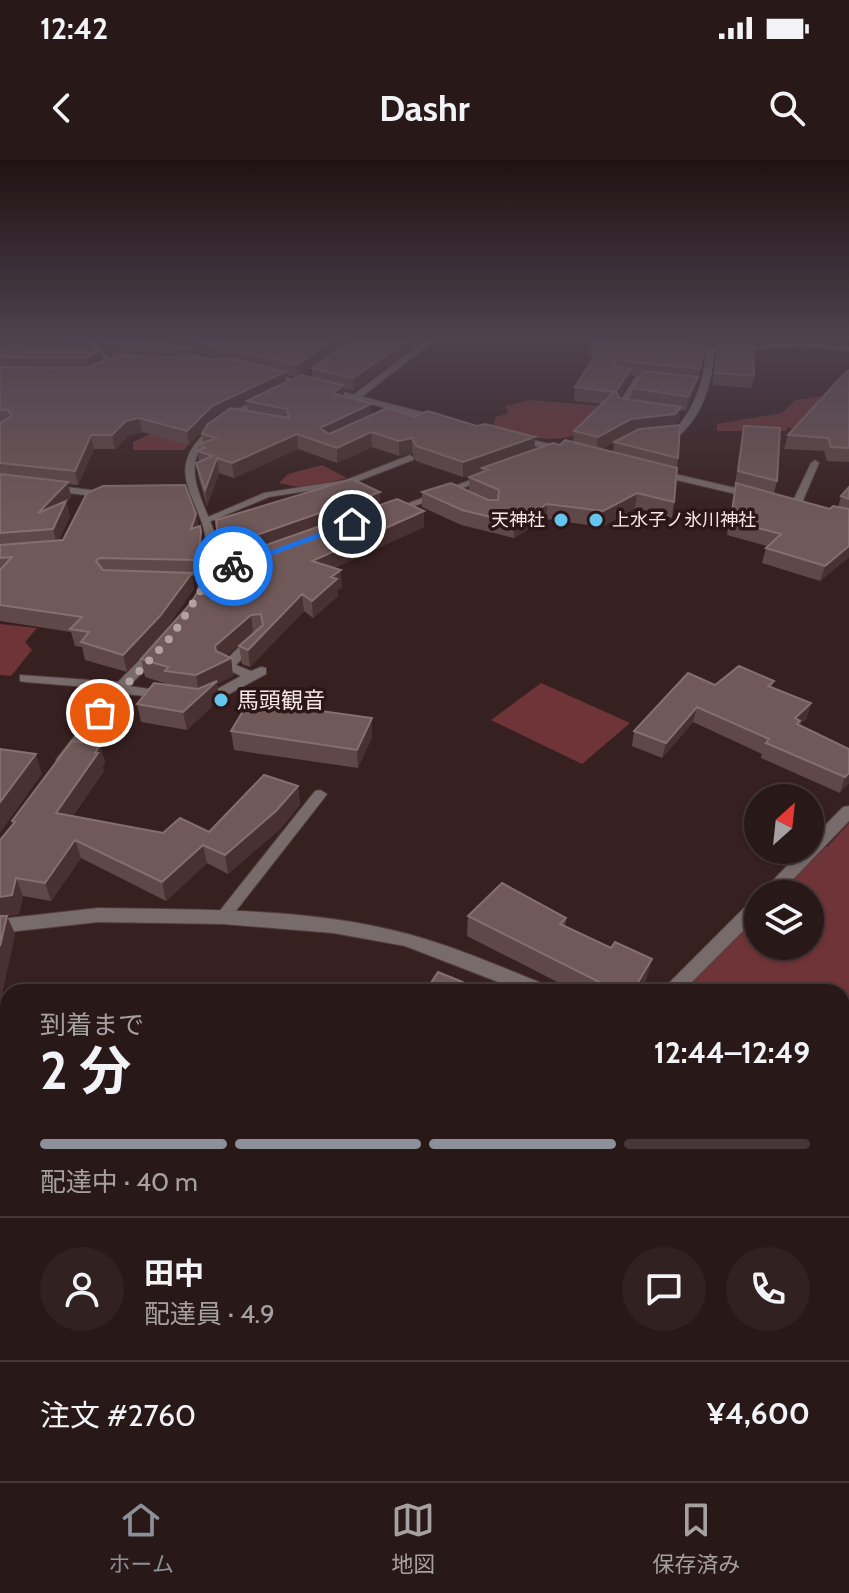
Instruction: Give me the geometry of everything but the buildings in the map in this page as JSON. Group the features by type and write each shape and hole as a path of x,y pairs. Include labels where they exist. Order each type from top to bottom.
{"street":[{"path":"206,584 214,539 193,494 188,470 192,454 205,436 229,416 265,399"},
{"path":"362,399 455,423"},
{"path":"678,432 691,417 700,399"},
{"path":"229,416 243,419"},
{"path":"507,436 583,455"},
{"path":"538,458 559,449"},
{"path":"641,469 769,499"},
{"path":"382,514 500,471"},
{"path":"33,486 114,495"},
{"path":"451,490 463,496"},
{"path":"82,507 89,492"},
{"path":"178,495 193,494"},
{"path":"783,502 802,507"},
{"path":"192,583 206,584 224,569"},
{"path":"55,770 120,688 172,636"},
{"path":"25,678 181,697 213,697 256,674 227,666 259,637"},
{"path":"782,880 849,811"},
{"path":"0,926 98,915 223,917 333,926 407,940 524,984"},
{"path":"678,984 744,919"}],"lane":[{"path":"626,399 621,406 635,408"},
{"path":"390,415 403,410"},
{"path":"677,415 691,417"},
{"path":"664,436 678,432"},
{"path":"206,520 267,495 339,484 410,458"},
{"path":"802,507 815,463"},
{"path":"223,917 320,794"}],"shaded area":[{"path":"827,399 805,431 787,427 786,431 717,431 717,424 782,413 796,400"},
{"path":"530,400 604,406 581,431 563,438 532,437 493,425 496,417 509,413 505,406"},
{"path":"176,422 193,438 184,450 133,450 133,442"},
{"path":"322,465 347,478 303,488 279,483 288,474"},
{"path":"0,624 37,628 25,642 32,650 11,676 0,675"},
{"path":"541,683 630,723 582,764 491,720"},
{"path":"849,823 849,984 678,984 710,965 718,951 744,931 744,960 824,960 824,880 792,880 792,876 804,864 824,864 824,848"}],"way so far":[{"path":"100,713 121,686 172,636 211,575 233,566"}],"place":[{"name":"天神社","path":"561,520"},
{"name":"上水子ノ氷川神社","path":"596,520"},
{"name":"馬頭観音","path":"221,700"}],"route":[{"path":"233,566 352,524"}]}
